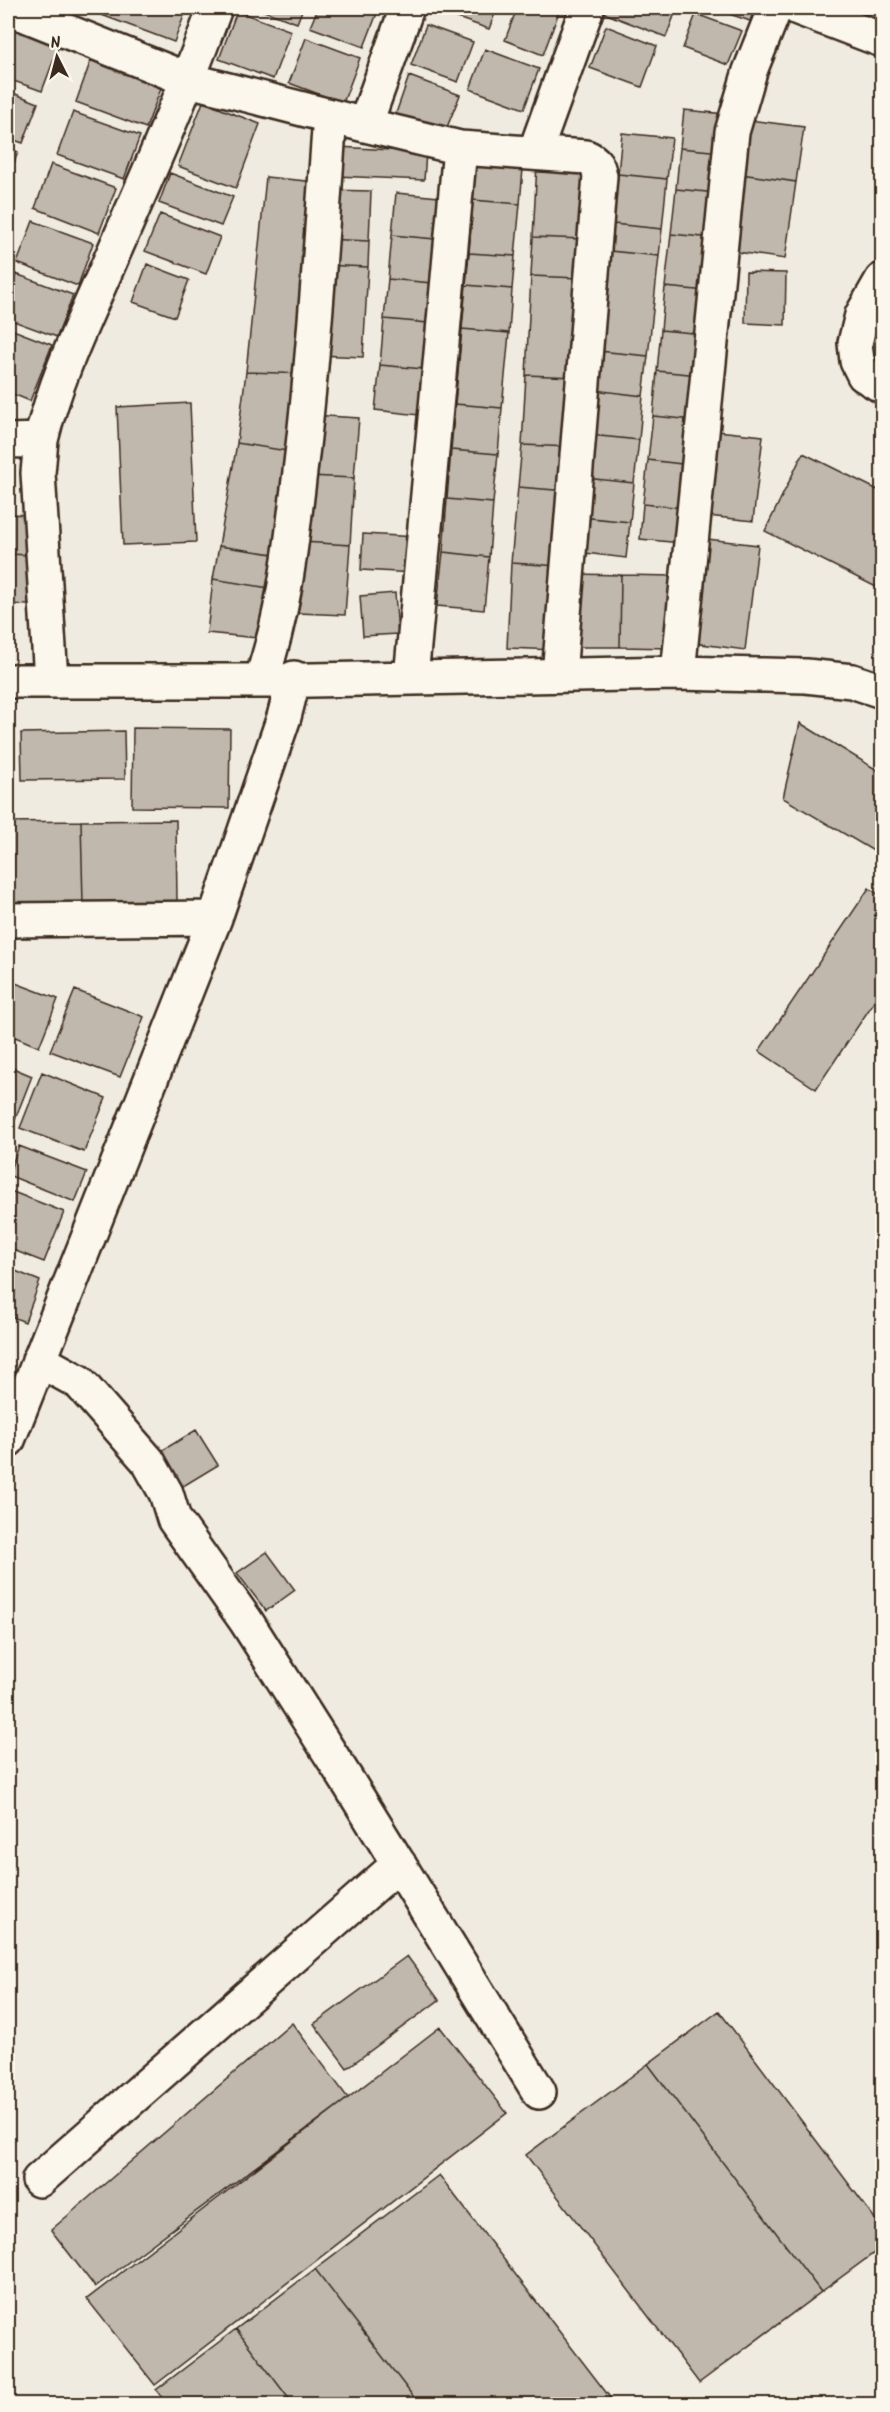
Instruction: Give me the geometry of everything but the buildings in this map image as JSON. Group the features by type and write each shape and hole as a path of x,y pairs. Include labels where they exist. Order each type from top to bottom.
{"street":[{"path":"8,8 189,80 460,148 535,152 586,157 595,161 600,176 559,675"},
{"path":"51,680 38,473 41,440 50,403 70,346 189,80 215,8"},
{"path":"365,125 407,8"},
{"path":"535,152 587,8"},
{"path":"678,673 732,132 750,71 774,8"},
{"path":"798,8 882,40"},
{"path":"261,681 276,634 286,586 310,396 330,116"},
{"path":"411,678 460,148"},
{"path":"882,280 862,315 855,343 858,361 864,375 882,386"},
{"path":"8,441 41,440"},
{"path":"8,681 261,681 294,678 678,673 806,676 852,681 882,691"},
{"path":"8,1440 215,918 284,717 294,678"},
{"path":"10,926 215,918"},
{"path":"39,1360 79,1382 116,1421 148,1461 166,1492 174,1519 246,1621 539,2092"},
{"path":"39,2180 399,1864"}]}
